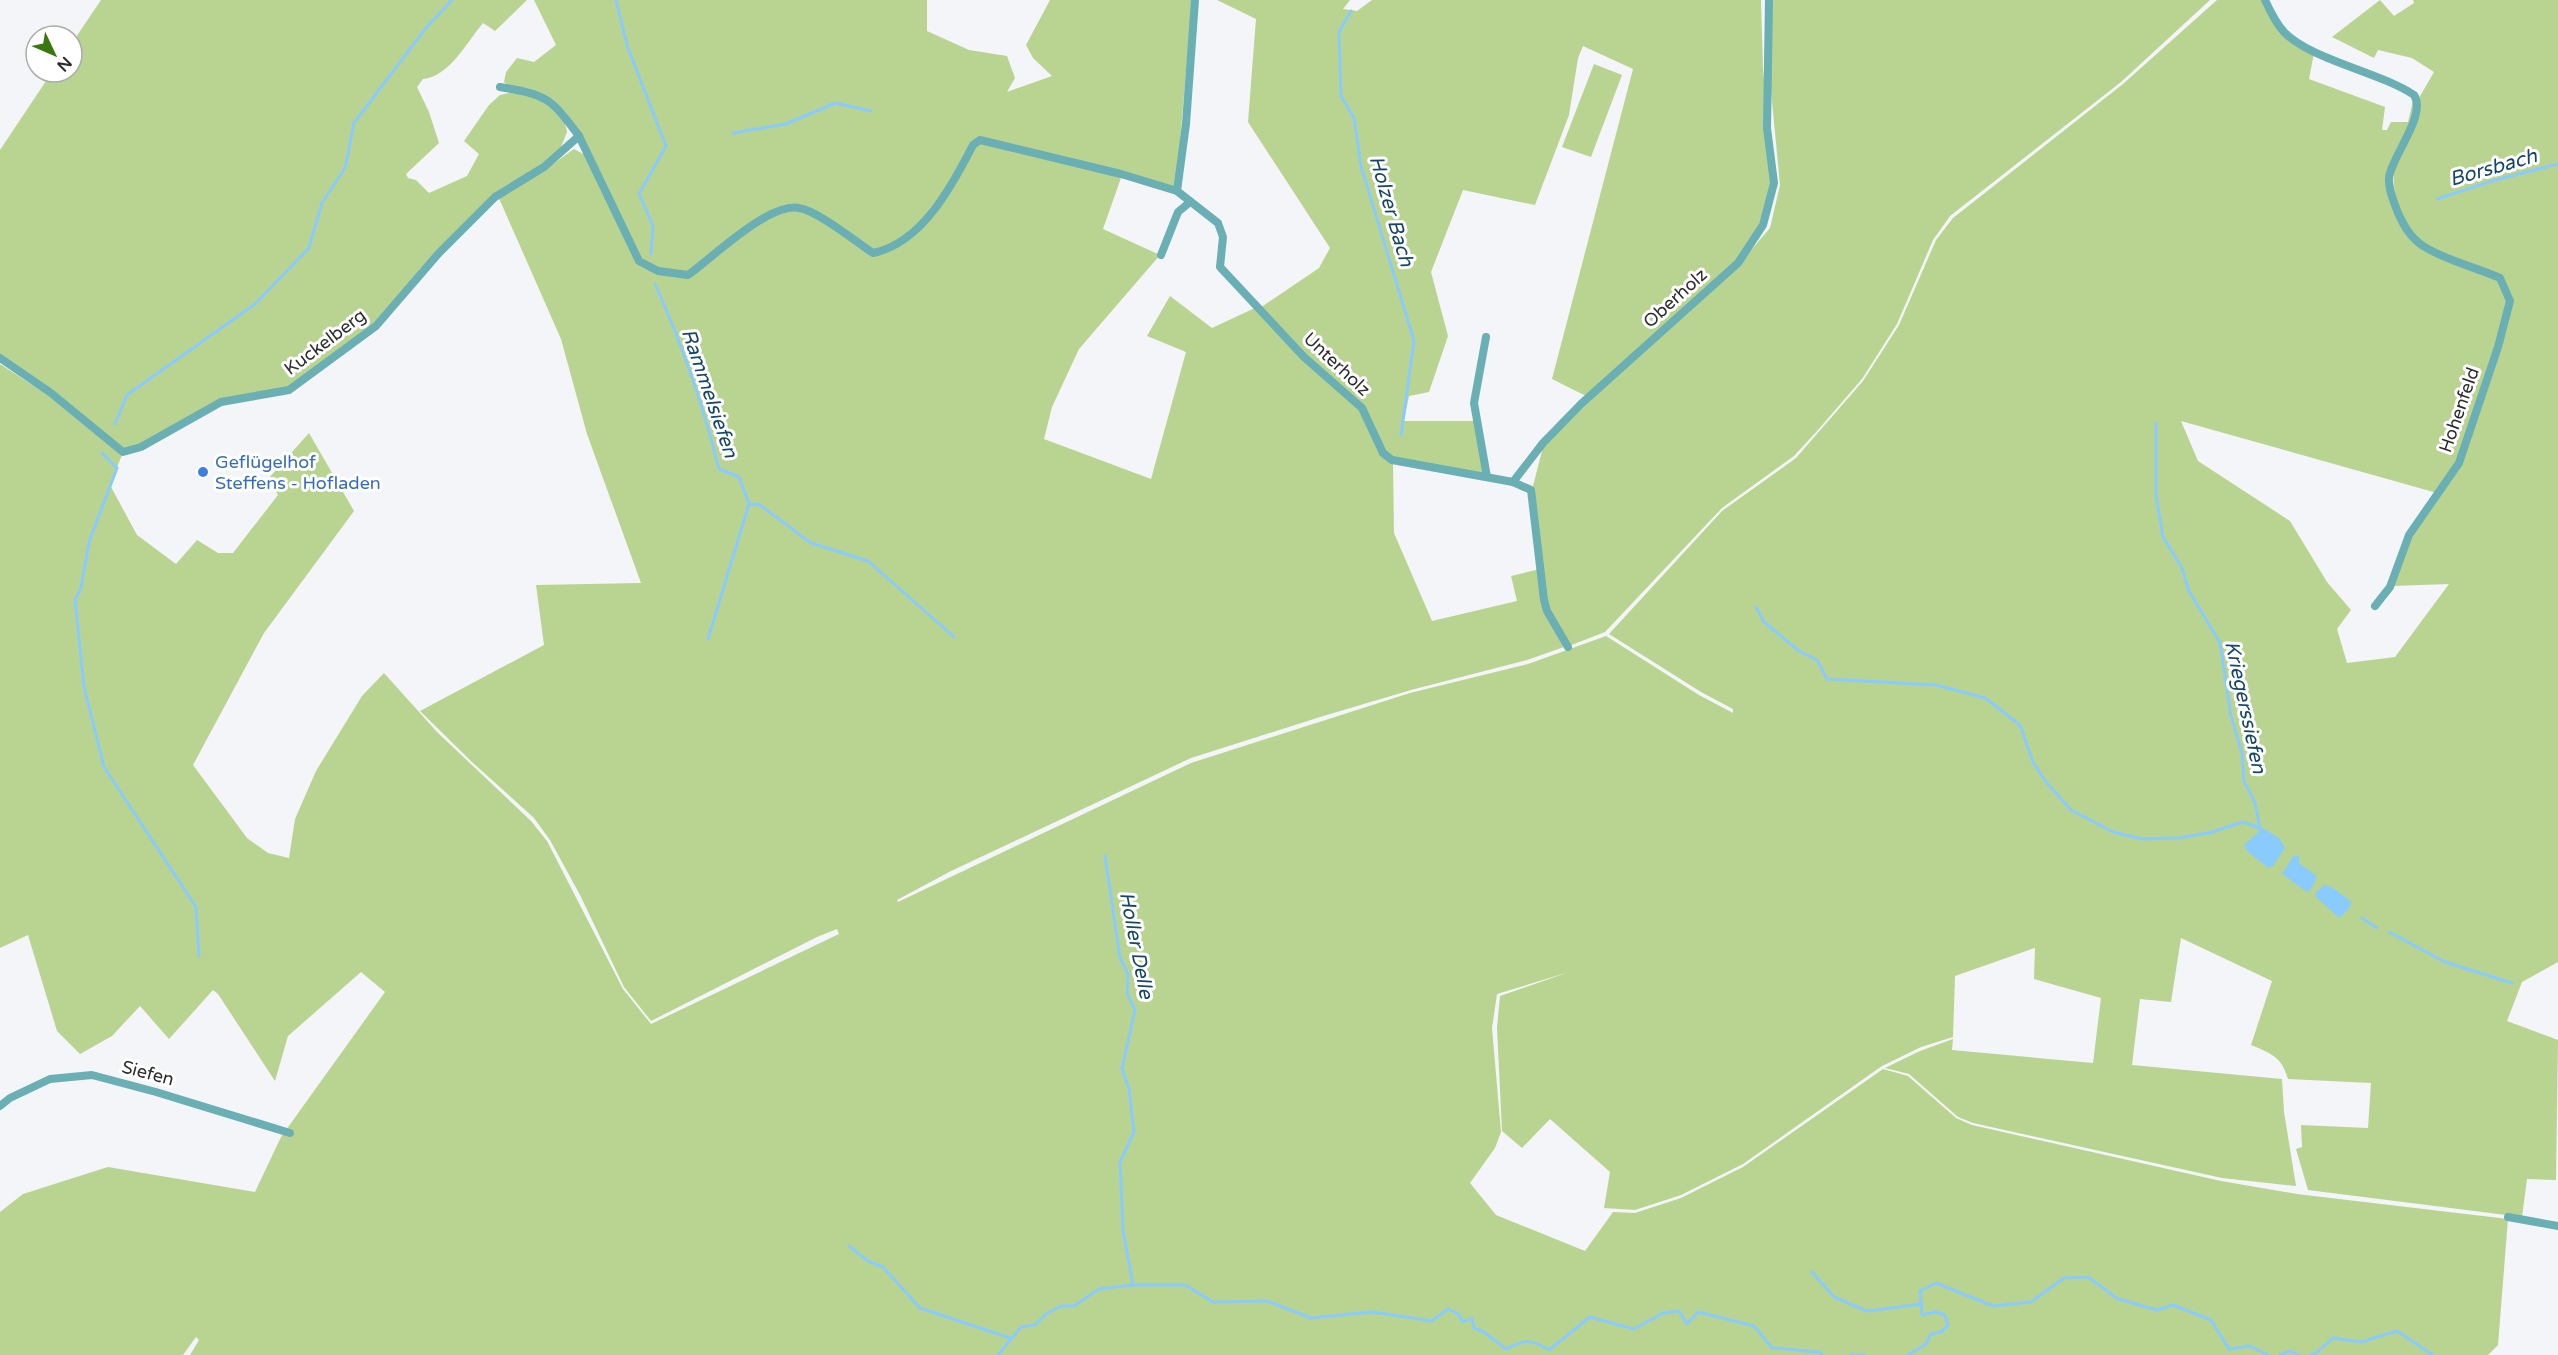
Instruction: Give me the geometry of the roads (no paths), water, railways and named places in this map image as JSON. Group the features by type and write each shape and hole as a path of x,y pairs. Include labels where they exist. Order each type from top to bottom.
{"street":[{"path":"500,87 540,95 564,115 579,136 639,261 658,271 687,275 746,228 788,207 801,208 817,216 873,253 890,249 927,218 945,198 974,145 980,140 1121,174 1177,191 1186,124 1195,0"},
{"name":"Oberholz","path":"1513,482 1543,443 1581,404 1738,263 1763,225 1774,183 1767,128 1769,0"},
{"name":"Hohenfeld","path":"2265,0 2283,30 2291,37 2314,50 2414,95 2417,110 2389,178 2392,197 2400,217 2408,234 2422,245 2500,278 2510,302 2498,347 2459,463 2409,535 2390,587 2375,606"},
{"name":"Kuckelberg","path":"0,358 51,393 123,452 141,447 221,402 289,390 376,326 439,253 495,197 544,167 579,136"},
{"name":"Unterholz","path":"1177,191 1218,223 1223,237 1220,267 1304,357 1362,408 1383,453 1392,460 1513,482"},
{"path":"1161,255 1178,212 1190,202"},
{"path":"1486,337 1474,403 1487,477"},
{"path":"1513,482 1531,490 1547,611 1568,647"},
{"name":"Siefen","path":"0,1106 10,1098 50,1079 92,1075 290,1133"},
{"path":"2508,1217 2558,1226"}],"water":[{"path":"2263,828 2279,838 2285,848 2273,866 2268,868 2247,851 2244,845"},
{"path":"2293,856 2299,856 2299,863 2317,876 2313,887 2307,892 2282,874"},
{"path":"2324,885 2330,886 2352,902 2348,910 2339,918 2316,897 2315,893"}],"waterway":[{"path":"115,424 127,395 255,304 309,248 322,203 345,168 354,123 425,29 452,0"},
{"name":"Rammelsiefen","path":"616,1 628,48 666,146 639,194 653,226 651,254"},
{"name":"Holzer Bach","path":"1351,11 1339,32 1341,96 1354,118 1361,166 1414,341 1401,435"},
{"path":"733,133 786,124 835,103 871,111"},
{"name":"Borsbach","path":"2437,199 2492,181 2558,164"},
{"name":"Rammelsiefen","path":"655,284 691,375 719,469 739,477 749,504 708,639"},
{"name":"Kriegerssiefen","path":"2156,423 2156,496 2163,537 2182,568 2189,591 2220,643 2231,716 2242,754 2244,781 2255,803 2260,829"},
{"path":"102,453 117,468 89,542 81,588 75,600 84,687 104,767 196,907 199,956"},
{"path":"749,504 760,505 811,543 868,561 954,637"},
{"path":"1756,607 1764,622 1799,651 1817,660 1827,679 1936,685 1985,698 2020,725 2033,762 2046,782 2071,810 2113,832 2142,839 2178,838 2209,833 2243,822 2260,828"},
{"name":"Holler Delle","path":"1105,856 1120,958 1128,974 1127,993 1135,1010 1122,1068 1129,1089 1134,1132 1120,1162 1123,1230 1133,1285"},
{"name":"Kriegerssiefen","path":"2362,918 2377,928"},
{"name":"Kriegerssiefen","path":"2389,932 2445,962 2512,983"},
{"path":"849,1246 868,1261 883,1267 920,1308 1010,1338"},
{"path":"1812,1272 1834,1297 1867,1311 1922,1304"},
{"path":"1908,1355 1925,1345 1931,1334 1941,1332 1948,1326 1945,1315 1935,1312 1922,1315 1920,1291 1936,1283 1993,1306 2031,1302 2064,1278 2088,1277 2118,1299 2157,1310 2173,1305 2211,1320 2229,1349 2250,1346 2268,1355"},
{"path":"998,1355 1021,1327 1035,1325 1046,1314 1061,1306 1074,1306 1099,1289 1133,1285 1185,1285 1213,1302 1267,1301 1311,1318 1372,1312 1432,1321 1448,1309 1458,1314 1463,1322 1472,1318 1474,1328 1484,1332 1506,1349 1518,1343 1532,1342 1549,1350 1590,1317 1634,1329 1663,1313 1679,1311 1687,1324 1698,1312 1754,1326 1772,1348 1820,1352 1822,1355"},
{"path":"2310,1355 2315,1354 2333,1338 2361,1342 2397,1331 2433,1355"},
{"path":"2280,1355 2290,1351 2299,1355"},
{"path":"1851,1355 1865,1355"}],"place":[{"name":"Geflügelhof Steffens - Hofladen","path":"203,472"}]}
